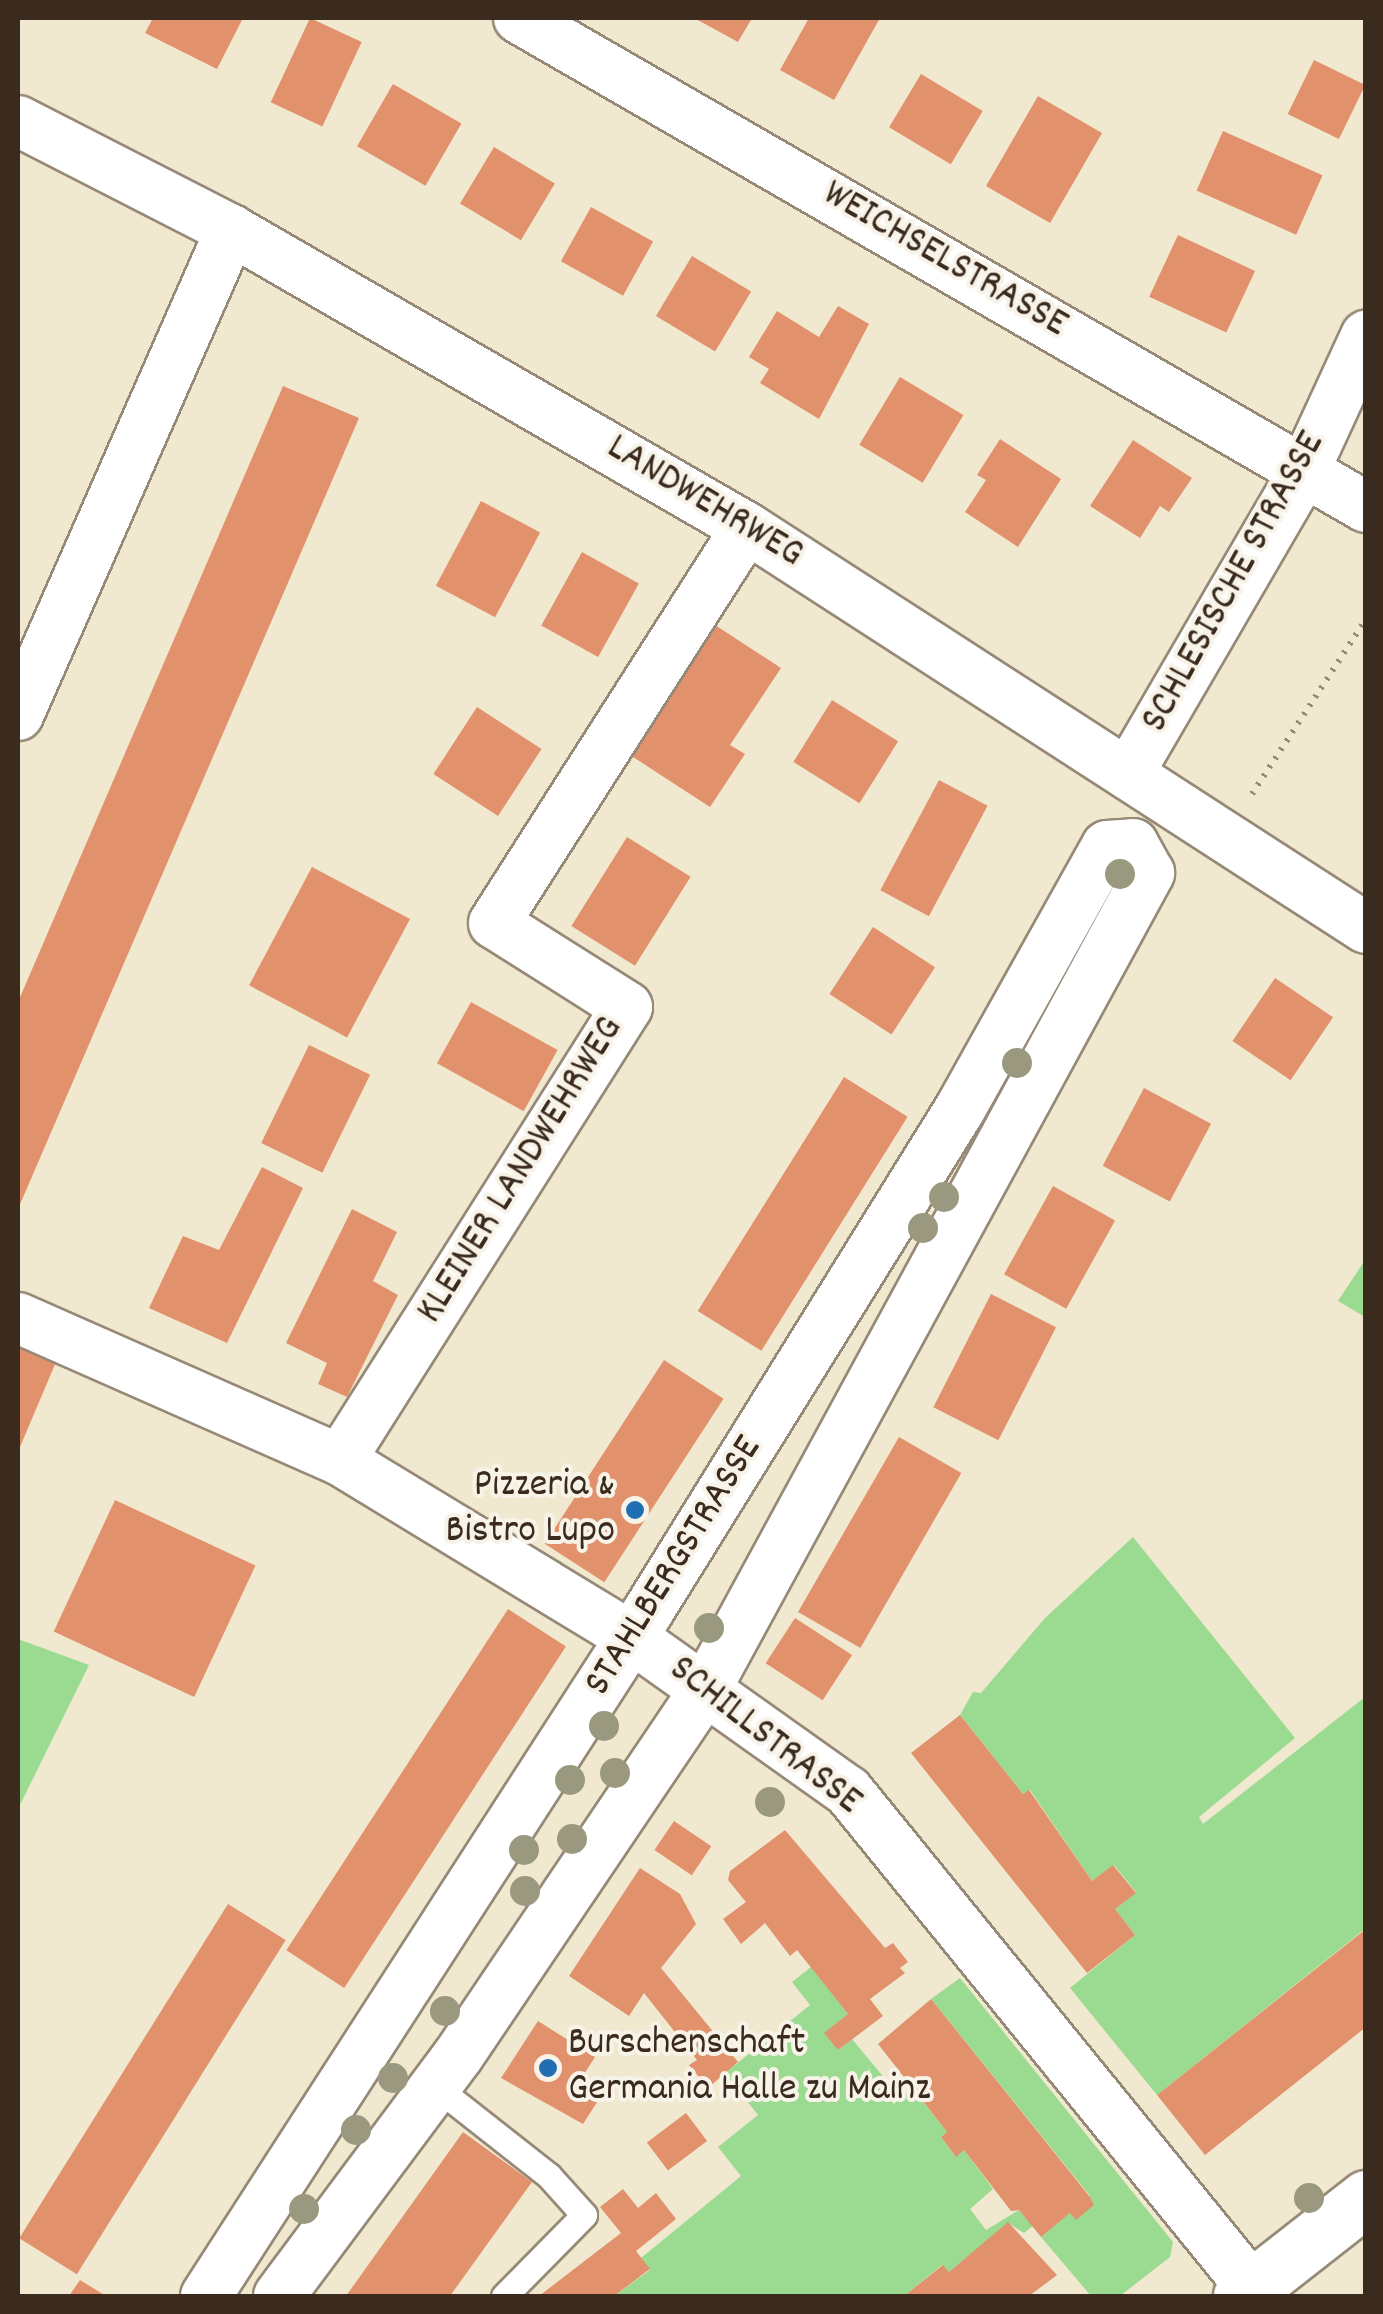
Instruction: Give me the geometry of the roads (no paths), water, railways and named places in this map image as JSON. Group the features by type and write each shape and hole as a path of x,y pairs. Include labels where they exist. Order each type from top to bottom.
{"street":[{"name":"WEICHSELSTRASSE","path":"519,18 1366,507"},
{"name":"LANDWEHRWEG","path":"18,121 231,230 747,528 1366,928"},
{"path":"18,715 231,230"},
{"name":"SCHLESISCHE STRASSE","path":"1145,785 1304,471 1366,336"},
{"name":"KLEINER LANDWEHRWEG","path":"340,1460 627,1006 494,923 747,528"},
{"name":"STAHLBERGSTRASSE","path":"279,2296 436,2087 706,1688 1149,873 1134,844 1145,785"},
{"name":"STAHLBERGSTRASSE","path":"206,2296 631,1637 960,1109 1107,846 1134,844"},
{"name":"SCHILLSTRASSE","path":"18,1318 340,1460 631,1637 848,1791 1246,2292"},
{"path":"1246,2292 1366,2198"}],"lane":[{"path":"436,2087 549,2176 584,2215 504,2296"}],"place":[{"name":"Pizzeria & Bistro Lupo","path":"635,1510"},
{"name":"Burschenschaft Germania Halle zu Mainz","path":"548,2068"}]}
